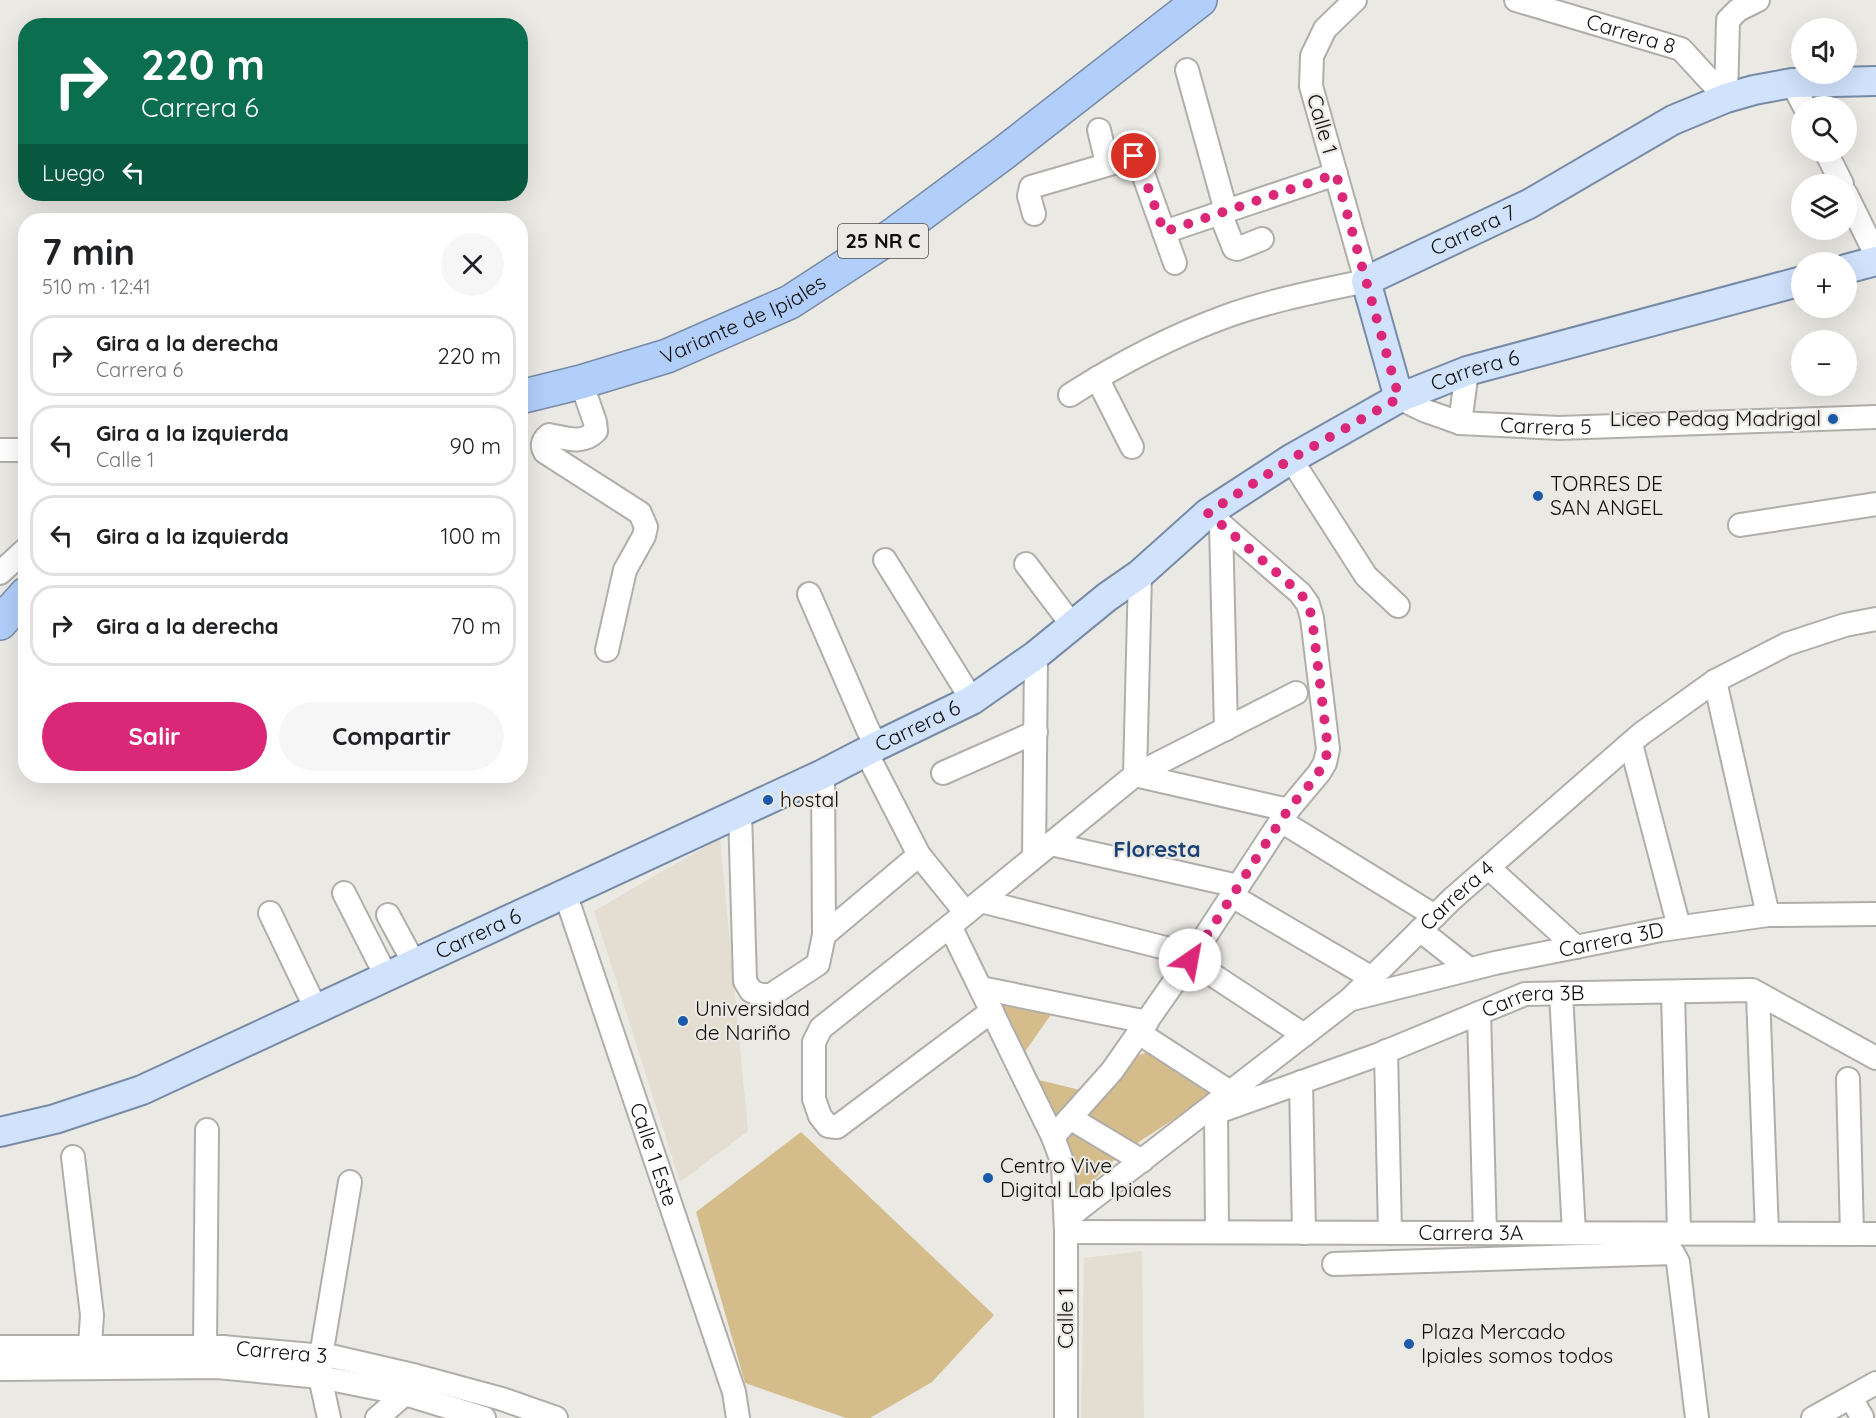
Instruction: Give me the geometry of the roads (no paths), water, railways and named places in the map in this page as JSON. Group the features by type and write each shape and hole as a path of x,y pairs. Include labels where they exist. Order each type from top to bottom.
{"highway":[{"name":"Variante de Ipiales","path":"528,395 667,356 790,302 896,233 1005,152 1200,0"},
{"path":"0,623 18,603"}],"main road":[{"name":"Carrera 7","path":"1366,281 1529,204 1673,120 1726,98 1754,90 1798,95 1876,81"},
{"path":"1857,266 1876,261"},
{"name":"Calle 1","path":"1366,281 1399,398"},
{"name":"Carrera 6","path":"0,1132 56,1119 142,1089 823,774 972,700 1036,655 1291,459 1399,398 1467,371 1791,284"}],"street":[{"name":"Calle 1","path":"1355,0 1325,29 1312,56 1311,86 1366,281"},
{"name":"Carrera 8","path":"1516,0 1682,48 1726,98"},
{"path":"1726,98 1728,20 1738,10 1758,0"},
{"path":"1187,70 1234,248 1237,249 1262,239"},
{"path":"1099,130 1107,164"},
{"path":"1034,214 1029,196 1031,187 1128,157 1137,158 1175,263"},
{"path":"1164,232 1336,174"},
{"path":"1857,216 1876,255"},
{"name":"Carrera 7","path":"1070,394 1161,344 1227,316 1295,296 1366,281"},
{"path":"1460,423 1467,371"},
{"path":"1097,378 1132,447"},
{"path":"581,382 595,422 596,432 586,439 574,440 549,435 542,448 640,513 645,527 644,536 625,570 607,650"},
{"name":"Carrera 5","path":"1399,398 1460,423 1559,428 1876,417"},
{"path":"0,450 18,450"},
{"path":"1291,459 1366,576 1398,606"},
{"path":"1740,525 1876,504"},
{"path":"1214,519 1226,729"},
{"path":"1053,1137 1112,1071 1191,958 1284,816 1325,763 1328,749 1312,618 1308,604 1300,593 1214,519"},
{"path":"0,573 18,556"},
{"path":"885,560 972,700"},
{"path":"1026,564 1072,626"},
{"path":"1135,775 1140,574"},
{"name":"Calle 1","path":"809,594 868,730 872,749 919,855 966,913 981,988 1053,1137 1063,1164 1066,1225 1066,1418"},
{"name":"Carrera 4","path":"1066,1225 1142,1161 1349,1000 1428,923 1631,744 1715,681 1787,645 1845,625 1876,619"},
{"path":"1036,655 1036,732 1043,850"},
{"path":"1715,681 1768,915"},
{"path":"992,1011 837,1127 828,1126 819,1116 814,1099 814,1042 821,1028 1135,775 1296,693"},
{"path":"943,773 1036,732"},
{"path":"1631,744 1679,927"},
{"path":"740,812 745,981 751,991 760,995 771,995 818,964 824,935 823,774"},
{"path":"1135,775 1284,816 1428,923 1469,969"},
{"path":"1043,850 1235,891 1372,978"},
{"path":"824,935 919,855"},
{"path":"1489,868 1576,946"},
{"path":"344,892 386,976"},
{"name":"Calle 1 Este","path":"565,893 734,1392 738,1418"},
{"path":"270,913 316,1008"},
{"path":"966,913 1191,958 1304,1035"},
{"name":"Carrera 3D","path":"1349,1000 1469,969 1679,927 1768,915 1876,914"},
{"path":"388,915 414,963"},
{"path":"981,988 1143,1027 1230,1092"},
{"name":"Carrera 3B","path":"1194,1120 1386,1051 1525,994 1752,990 1876,1058"},
{"path":"1673,992 1679,1233"},
{"path":"1561,993 1574,1233"},
{"path":"1758,994 1767,1233"},
{"path":"1479,1013 1485,1233"},
{"path":"1386,1051 1390,1233"},
{"path":"1848,1079 1852,1234"},
{"path":"1301,1082 1304,1233"},
{"path":"1216,1113 1217,1232"},
{"path":"1070,1118 1142,1161"},
{"path":"205,1347 207,1130"},
{"path":"73,1157 92,1316 89,1357"},
{"path":"329,1418 320,1367 350,1182"},
{"name":"Carrera 3A","path":"1066,1225 1217,1232 1304,1233 1876,1234"},
{"path":"1334,1264 1673,1253 1678,1262 1697,1418"},
{"name":"Carrera 3","path":"0,1347 89,1357 172,1357 217,1366 320,1367 335,1357 411,1385 484,1418"},
{"name":"Carrera 3","path":"172,1357 205,1347 320,1367"},
{"name":"Carrera 3","path":"0,1368 89,1357"},
{"path":"1813,1418 1862,1410 1876,1383"},
{"path":"377,1418 411,1385"},
{"name":"Carrera 3","path":"411,1385 502,1400 555,1418"}],"place":[{"name":"Liceo Pedag Madrigal","path":"1833,419"},
{"name":"TORRES DE SAN ANGEL","path":"1538,496"},
{"name":"hostal","path":"768,800"},
{"name":"Universidad de Nariño","path":"683,1021"},
{"name":"Centro Vive Digital Lab Ipiales","path":"988,1178"},
{"name":"Plaza Mercado Ipiales somos todos","path":"1409,1344"}],"district":[{"name":"Floresta","path":"1157,849"}]}
